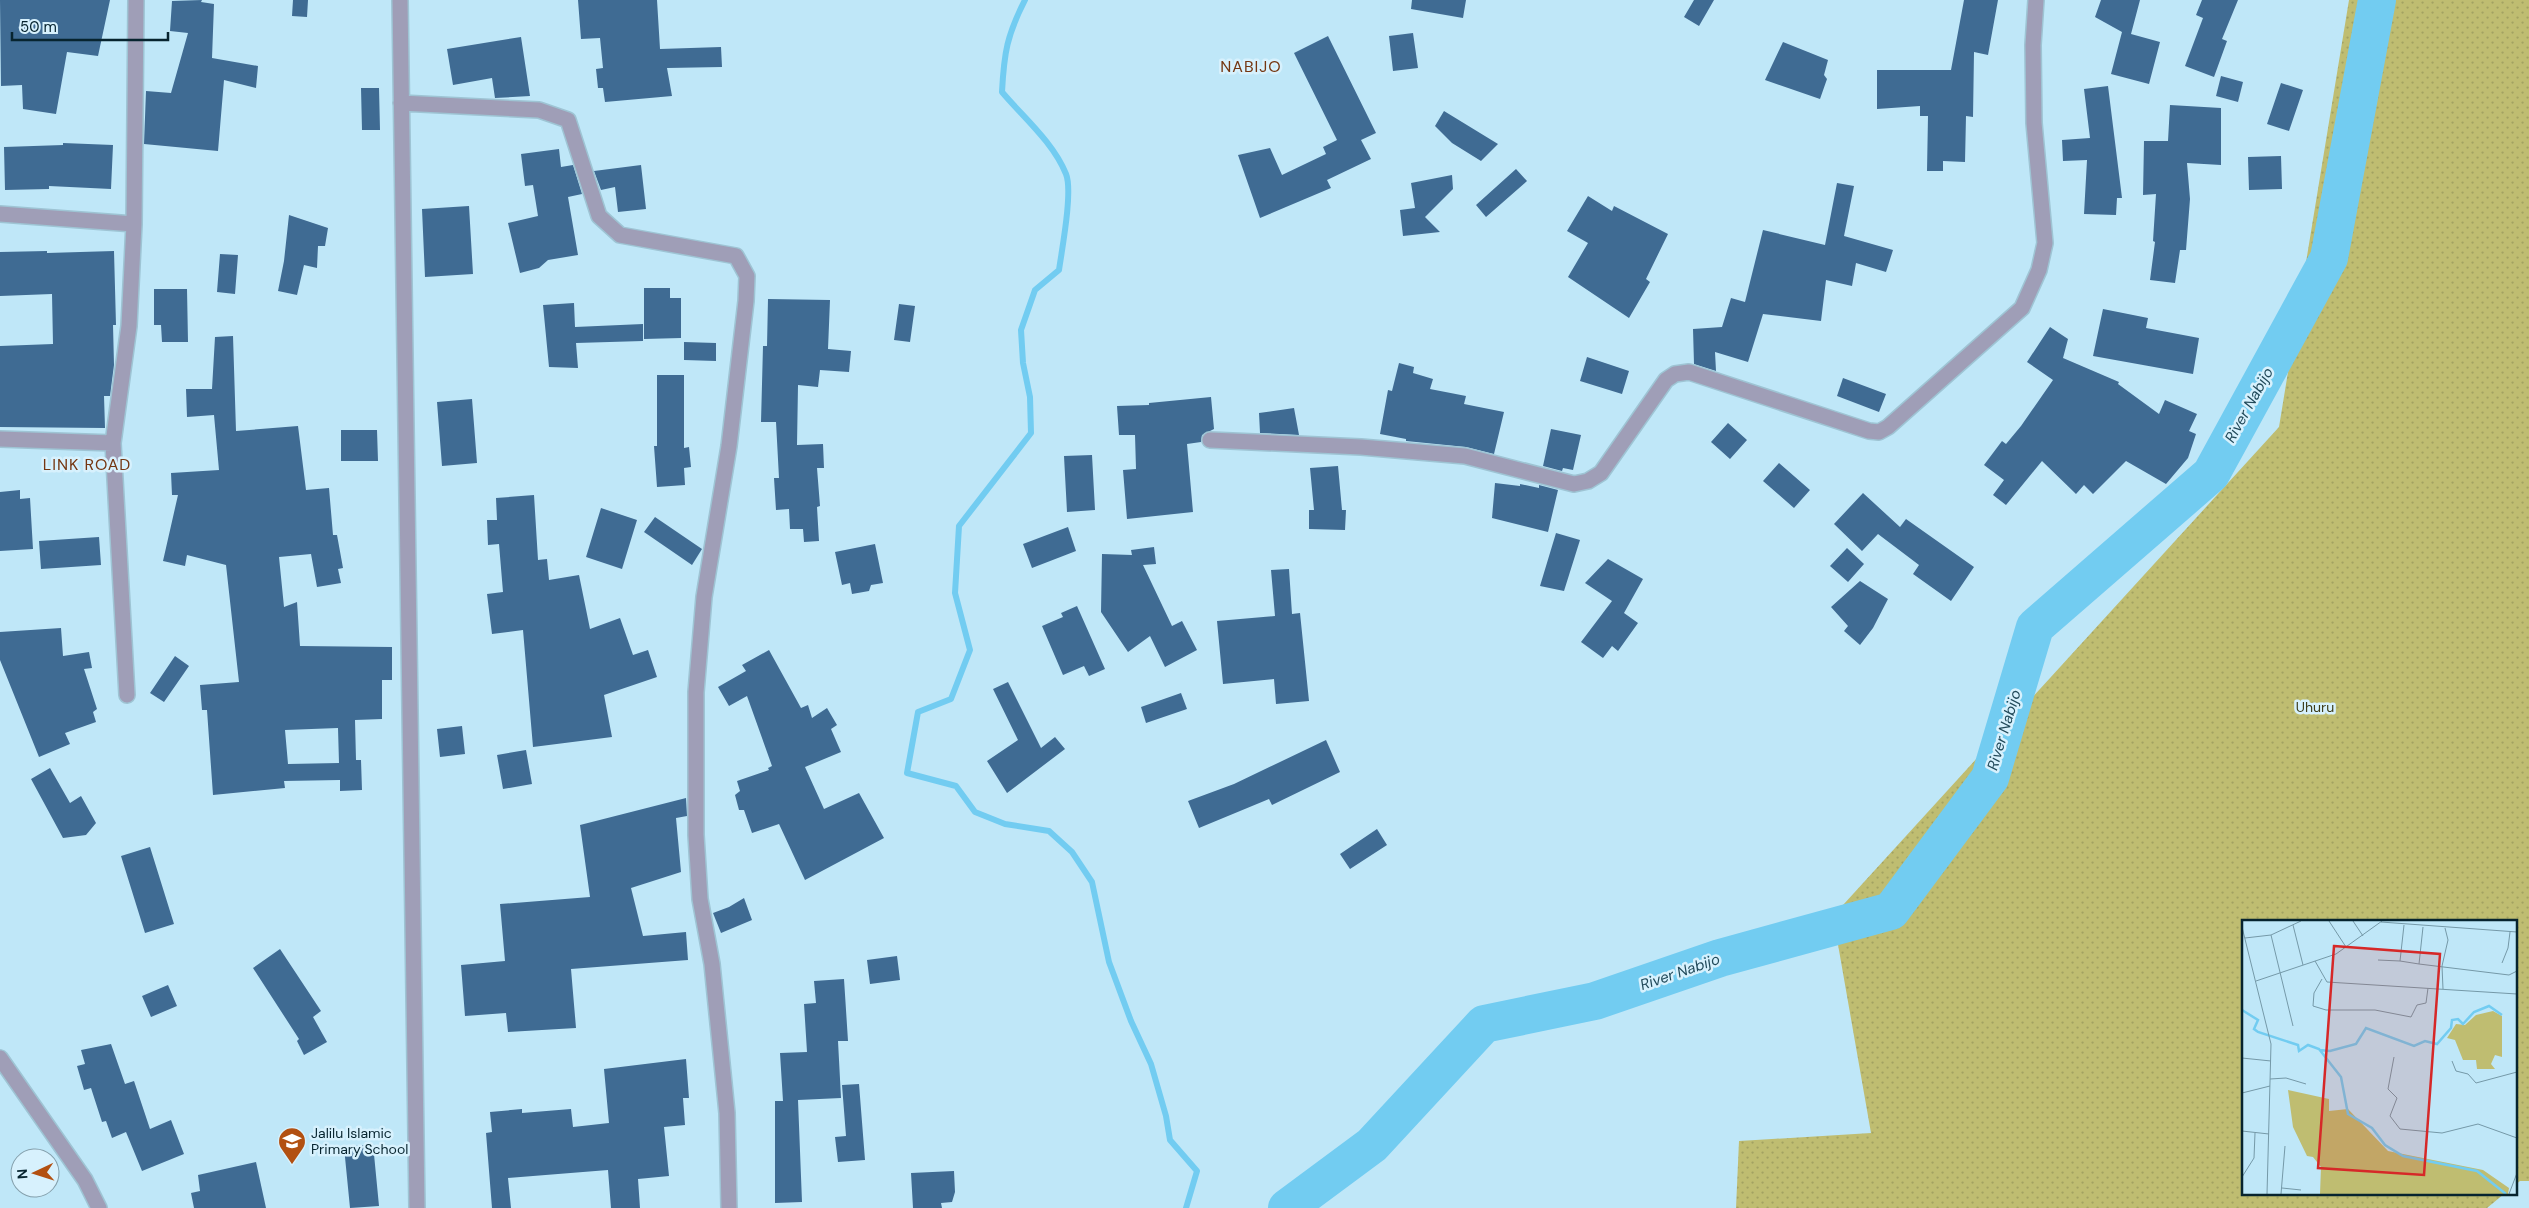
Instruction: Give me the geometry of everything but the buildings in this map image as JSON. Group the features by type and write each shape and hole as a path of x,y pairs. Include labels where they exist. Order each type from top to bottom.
{"street":[{"path":"127,695 113,443 129,326 134,224 136,0"},
{"path":"400,0 416,1208"},
{"path":"1210,440 1361,447 1465,456 1574,484 1588,481 1601,473 1666,380 1675,374 1689,372 1869,431 1879,432 1888,427 2022,308 2039,270 2045,244 2034,123 2033,45 2036,0"},
{"path":"401,103 538,110 568,120 599,216 620,234 736,256 747,276 746,301 729,446 704,597 696,692 696,835 700,899 712,964 727,1113 729,1208"},
{"path":"0,214 134,224"},
{"path":"0,439 113,443"},
{"path":"1,1062 85,1180 99,1208"}],"green space":[{"name":"Uhuru","path":"2349,0 2529,0 2529,1181 2520,1181 2516,1184 2516,920 2242,920 2242,1196 2502,1196 2487,1208 1736,1208 1739,1141 1871,1133 1833,916 2279,427"}],"waterway":[{"path":"1025,0 1010,34 1004,66 1002,92 1046,141 1066,174 1068,206 1059,270 1035,290 1021,330 1023,363 1030,397 1031,433 959,526 955,593 970,650 951,699 918,712 907,773 956,786 975,812 1005,824 1049,831 1072,852 1092,882 1109,962 1131,1021 1151,1064 1166,1116 1170,1140 1197,1171 1186,1208"},
{"name":"River Nabijo","path":"1287,1208 1372,1145 1484,1024 1595,1001 1720,958 1891,911 1990,778 2035,627 2211,474 2329,258 2377,0"}],"place":[{"name":"Jalilu Islamic Primary School","path":"292,1165"}],"district":[{"name":"NABIJO","path":"1251,66"},
{"name":"LINK ROAD","path":"87,464"}]}
